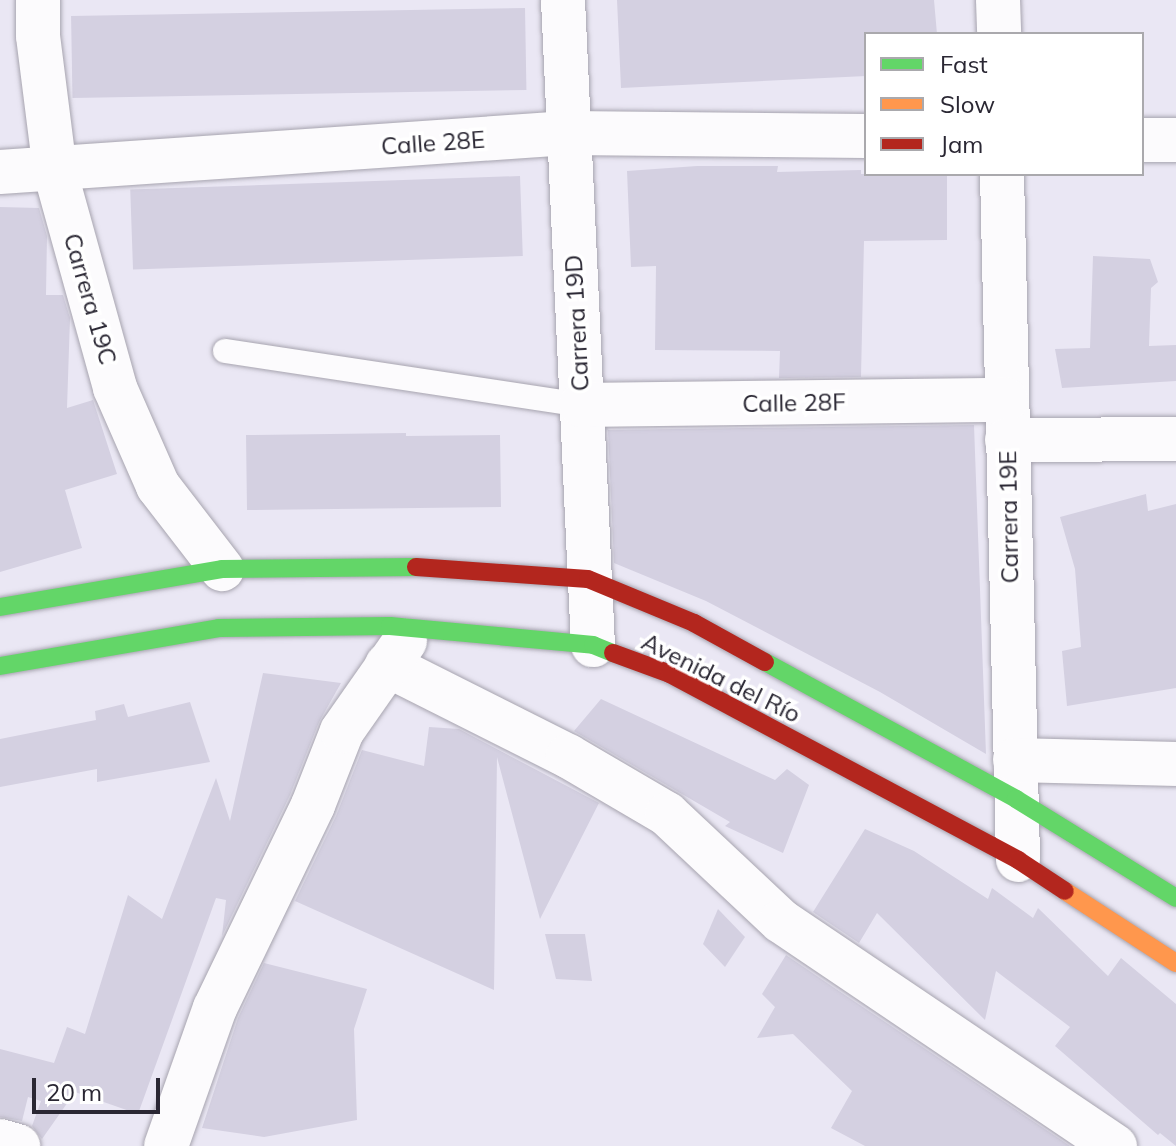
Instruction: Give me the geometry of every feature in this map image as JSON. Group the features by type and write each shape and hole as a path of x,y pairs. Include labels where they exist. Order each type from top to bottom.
{"main road":[{"name":"Avenida del Río","path":"0,607 222,569 408,566 588,579 694,623 1016,780 1176,898"},
{"name":"Avenida del Río","path":"0,666 219,628 415,628 593,645 670,674 1018,860 1176,963"}],"street":[{"name":"Carrera 19C","path":"38,0 38,36 55,171 115,388 158,486 222,569"},
{"name":"Carrera 19D","path":"563,0 593,645"},
{"path":"998,0 999,32"},
{"name":"Calle 28E","path":"0,172 55,171 568,133 864,136"},
{"path":"1144,140 1176,140"},
{"name":"Carrera 19E","path":"1002,176 1018,860"},
{"name":"Calle 28F","path":"581,405 1007,420 1176,439"},
{"path":"166,1146 215,1008 313,805 342,731 415,628"},
{"path":"387,665 568,756 667,814 781,921 1115,1146"},
{"path":"1016,780 1176,764"},
{"path":"0,1141 18,1146"}],"lane":[{"path":"225,351 581,405"}],"building":[{"path":"617,0 934,0 937,32 864,32 864,76 621,88"},
{"path":"525,8 526,90 73,98 71,16"},
{"path":"697,166 778,166 777,172 861,170 864,176 947,176 947,240 864,241 861,377 779,378 780,351 655,350 656,266 631,267 627,171"},
{"path":"520,176 523,256 133,270 130,190"},
{"path":"0,207 39,208 47,236 46,295 63,295 70,318 67,408 93,400 117,474 65,490 82,548 0,572"},
{"path":"1093,256 1150,259 1158,282 1151,288 1149,346 1176,345 1176,381 1062,388 1055,349 1090,348"},
{"path":"974,425 986,754 880,692 706,601 614,563 608,430"},
{"path":"406,433 406,436 500,435 501,507 247,510 246,435"},
{"path":"1146,494 1148,511 1176,504 1176,688 1067,706 1062,651 1081,647 1075,569 1060,517"},
{"path":"263,673 341,683 319,722 290,795 222,936 226,900 216,898 138,1114 75,1092 42,1139 32,1126 41,1101 28,1097 22,1121 0,1117 0,1049 54,1063 67,1027 85,1034 128,895 162,919 216,778 230,821"},
{"path":"601,699 775,780 787,769 809,785 783,853 725,826 730,822 574,731"},
{"path":"190,702 210,762 97,782 97,769 0,787 0,739 96,720 95,711 124,704 128,717"},
{"path":"429,727 459,729 599,803 540,919 497,757 494,990 295,901 336,816 362,750 424,766"},
{"path":"865,829 914,851 988,899 992,888 1033,918 1038,908 1108,976 1121,958 1176,1004 1176,1146 1160,1133 1158,1135 1055,1046 1070,1027 996,971 985,1020 877,913 859,943 813,912"},
{"path":"718,909 745,937 725,967 703,944"},
{"path":"545,934 585,934 592,981 556,979"},
{"path":"786,955 1070,1146 865,1146 831,1128 852,1091 793,1034 757,1038 775,1007 762,994"},
{"path":"264,963 367,989 354,1029 357,1120 264,1137 202,1128 238,1018"}],"traffic: fast":[{"path":"0,607 222,569 416,567"},
{"path":"0,666 219,628 390,626 593,645 613,653"},
{"path":"765,662 1016,799 1176,898"}],"traffic: slow":[{"path":"1065,891 1176,963"}],"traffic: jam":[{"path":"416,567 588,579 694,623 765,662"},
{"path":"613,653 670,674 1018,860 1065,891"}]}
